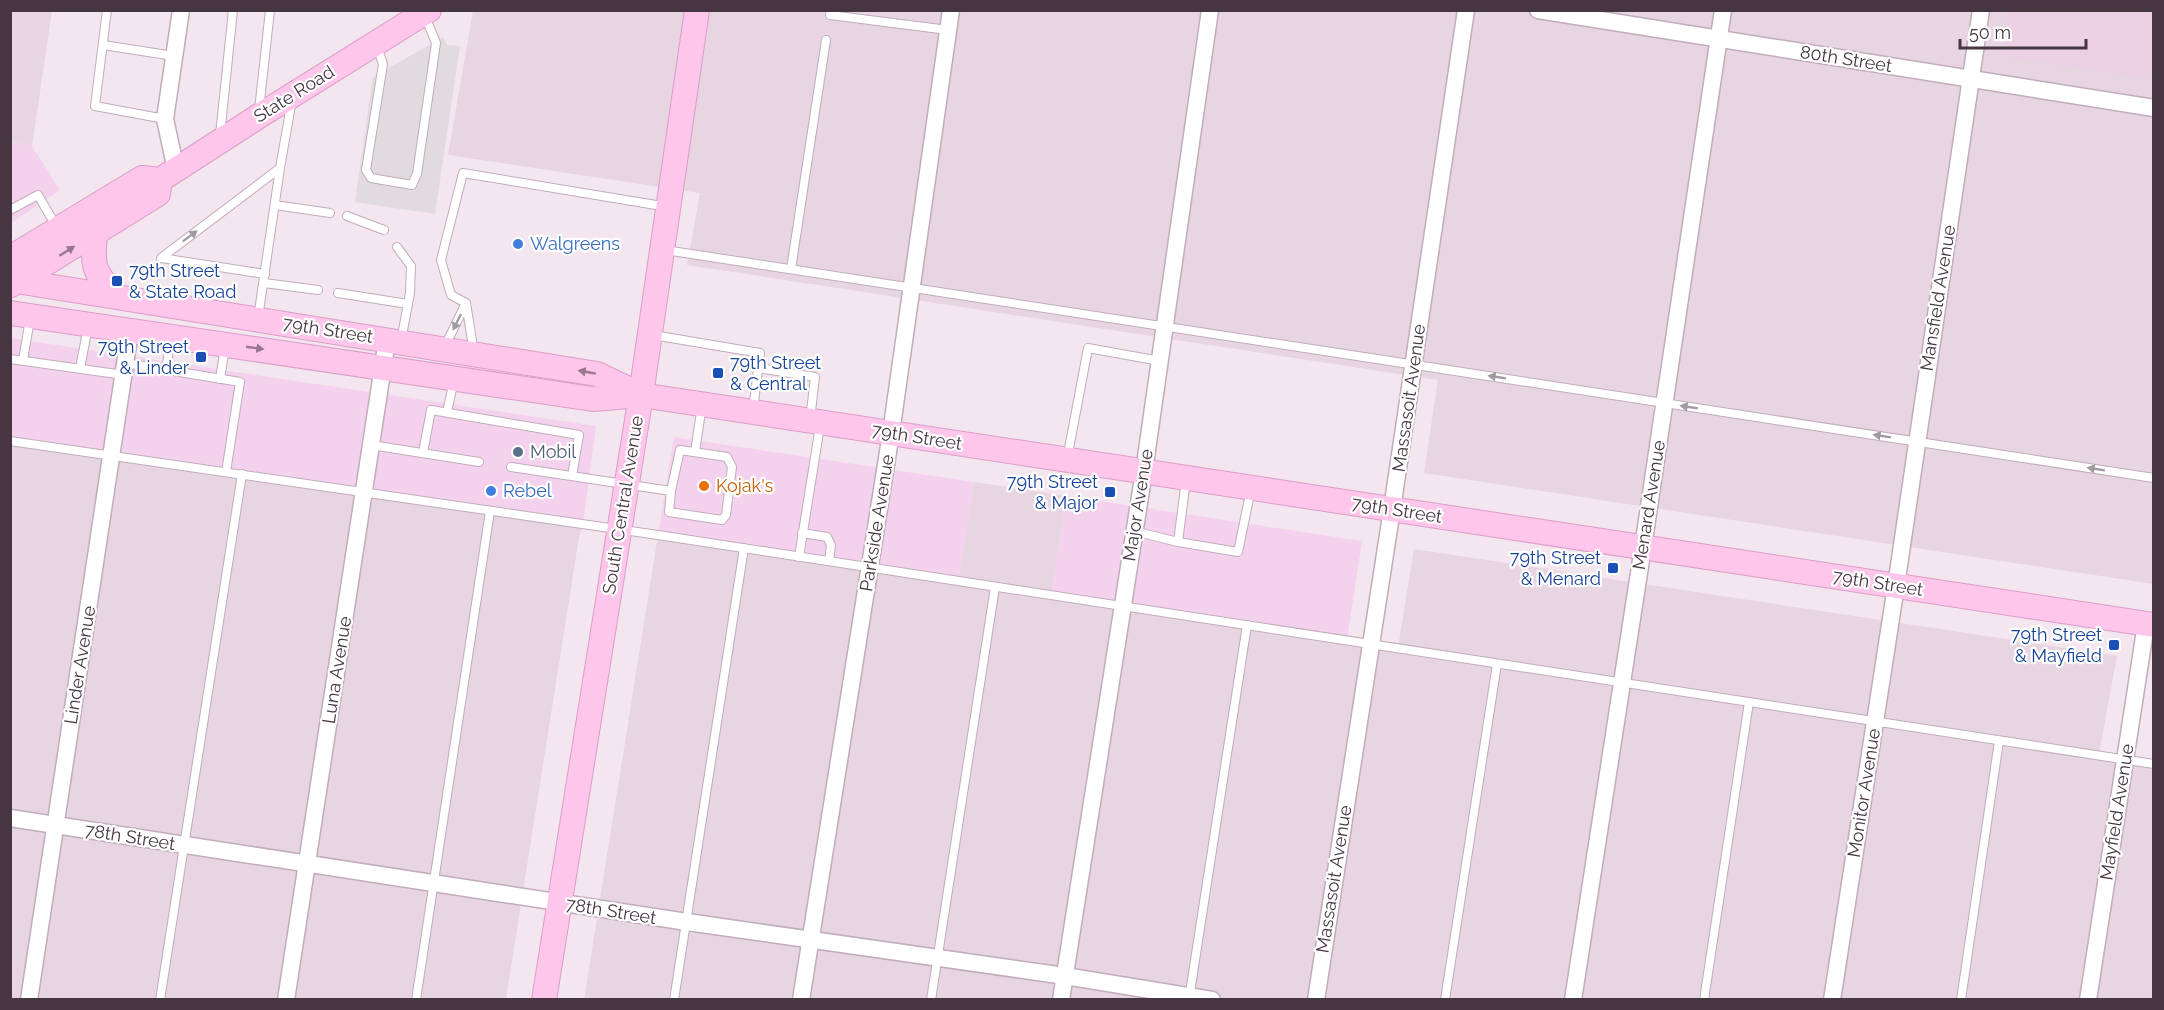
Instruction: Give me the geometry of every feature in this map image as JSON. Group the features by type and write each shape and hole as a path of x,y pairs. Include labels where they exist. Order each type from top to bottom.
{"main road":[{"name":"South Central Avenue","path":"544,999 641,395 697,10"},
{"name":"State Road","path":"12,276 58,229 142,178 168,175 424,12"},
{"name":"State Road","path":"12,276 95,234 158,194 168,175"},
{"path":"95,234 93,264 100,279 114,296"},
{"name":"79th Street","path":"12,276 114,296 597,374 641,395"},
{"name":"79th Street","path":"20,314 593,399 641,395 2150,624"}],"street":[{"path":"168,175 165,119 181,10"},
{"name":"Parkside Avenue","path":"801,999 891,433 951,10"},
{"name":"Major Avenue","path":"1061,999 1144,471 1210,10"},
{"name":"Massasoit Avenue","path":"1316,999 1466,10"},
{"name":"80th Street","path":"1538,10 2154,108"},
{"name":"Menard Avenue","path":"1573,999 1723,10"},
{"name":"Mansfield Avenue","path":"1896,586 1981,10"},
{"name":"Linder Avenue","path":"29,999 130,331"},
{"name":"Luna Avenue","path":"286,999 371,445 384,367 394,341"},
{"name":"Monitor Avenue","path":"1832,999 1896,586"},
{"name":"Mayfield Avenue","path":"2088,999 2125,760 2150,624"},
{"name":"78th Street","path":"10,818 559,903 1065,976 1189,998 1212,999"}],"lane":[{"path":"107,10 94,106 165,119"},
{"path":"219,143 233,10"},
{"path":"259,116 270,10"},
{"path":"375,44 383,64 366,170 371,178 412,185 417,174 436,43 424,12"},
{"path":"830,15 948,30"},
{"path":"791,269 826,40"},
{"path":"103,45 174,56"},
{"path":"258,319 293,95"},
{"path":"280,168 160,258 318,290"},
{"path":"466,303 452,295 441,260 464,172 668,208"},
{"path":"10,210 38,195 58,229"},
{"path":"275,205 330,213"},
{"path":"347,216 384,230"},
{"path":"394,341 408,304 411,266 397,247"},
{"path":"662,250 2154,478"},
{"path":"338,293 408,304"},
{"path":"444,349 466,303"},
{"path":"466,303 474,354"},
{"path":"20,314 23,360"},
{"path":"80,368 88,324"},
{"path":"650,334 760,353 753,412"},
{"path":"166,370 171,337"},
{"path":"220,379 226,344"},
{"path":"1067,460 1088,348 1160,361"},
{"path":"10,359 80,368 166,370 240,382 226,472"},
{"path":"758,368 815,377 815,421 799,557"},
{"path":"447,412 454,377"},
{"path":"695,452 702,404"},
{"path":"423,453 431,410 447,412 579,435 572,476"},
{"path":"10,441 620,529 2154,764"},
{"path":"371,445 479,462"},
{"path":"680,450 727,457 732,467 726,515 722,520 669,512 671,491 680,450"},
{"path":"511,467 671,491"},
{"path":"160,999 242,474"},
{"path":"1178,543 1187,478"},
{"path":"1134,531 1178,543 1238,552 1251,488"},
{"path":"416,999 490,510"},
{"path":"802,533 827,537 831,545 829,561"},
{"path":"674,999 744,549"},
{"path":"931,999 996,587"},
{"path":"1189,998 1247,625"},
{"path":"1445,999 1497,664"},
{"path":"1704,999 1749,702"},
{"path":"1961,999 1999,741"}],"shaded area":[{"path":"10,11 52,11 32,146 11,142"},
{"path":"473,11 2153,11 2153,584 1424,473 1438,380 687,265 700,193 448,155"},
{"path":"2007,11 2153,11 2153,80 2000,56"},
{"path":"443,37 447,45 460,46 435,214 355,202 373,77"},
{"path":"11,142 32,146 60,190 11,223"},
{"path":"10,338 596,426 583,524 11,441"},
{"path":"674,437 974,482 958,581 658,535"},
{"path":"11,441 583,524 579,537 506,999 11,1000"},
{"path":"974,482 1067,496 1051,595 1398,648 1414,549 2117,656 2099,754 2153,764 2153,999 584,1000 658,535 958,581"},
{"path":"1067,496 1362,541 1347,641 1051,595"}],"place":[{"name":"Walgreens","path":"518,244"},
{"name":"79th Street & State Road","path":"117,281"},
{"name":"79th Street & Linder","path":"201,357"},
{"name":"79th Street & Central","path":"718,373"},
{"name":"Mobil","path":"518,452"},
{"name":"Kojak's","path":"704,486"},
{"name":"Rebel","path":"491,491"},
{"name":"79th Street & Major","path":"1110,492"},
{"name":"79th Street & Menard","path":"1613,568"},
{"name":"79th Street & Mayfield","path":"2114,645"}]}
